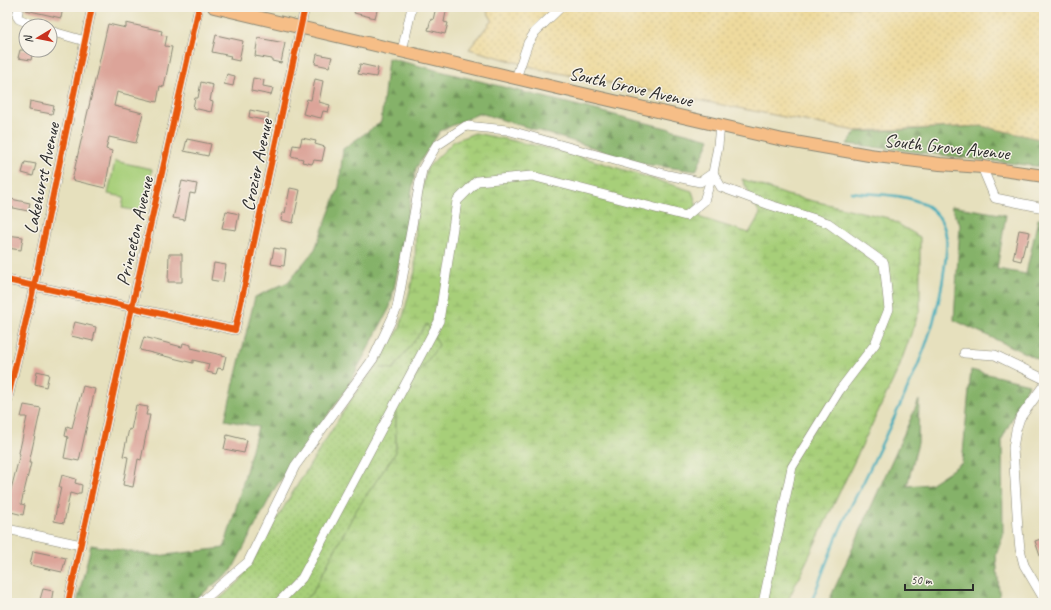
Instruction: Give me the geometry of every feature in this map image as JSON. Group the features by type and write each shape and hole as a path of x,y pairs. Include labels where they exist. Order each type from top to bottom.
{"main road":[{"name":"South Grove Avenue","path":"214,7 783,140 869,156 982,167 1044,176"}],"street":[{"path":"18,18 17,16 19,7"},
{"name":"Lakehurst Avenue","path":"7,402 34,286 92,7"},
{"name":"Princeton Avenue","path":"68,603 199,7"},
{"name":"Crozier Avenue","path":"132,307 235,330 306,7"},
{"path":"402,51 412,7"},
{"path":"516,78 528,43 535,32 561,7"},
{"path":"58,33 85,41"},
{"path":"278,603 302,578 439,321 457,201 477,181 532,176 686,216 704,201 713,173 720,125"},
{"path":"200,603 248,562 295,466 373,359 397,308 422,170 436,146 466,126 507,130 668,175 700,182 713,173"},
{"path":"982,167 996,198 1044,208"},
{"path":"713,173 721,187 770,205 828,223 884,263 889,309 875,344 839,391 792,467 763,603"},
{"path":"7,280 132,307"},
{"path":"964,353 994,355 1044,379"},
{"path":"1044,385 1020,418 1013,448 1020,549 1024,565 1044,598"},
{"path":"7,529 81,545"}],"green space":[{"path":"388,58 710,139 696,171 628,162 595,148 480,113 440,131 416,168 390,307 346,390 275,488 232,570 191,603 77,603 91,545 157,556 224,548 258,427 225,420 255,297 288,282 315,249 339,187 343,149 381,122"},
{"path":"982,126 1044,140 1044,167 847,144 856,132"},
{"path":"475,133 566,152 692,191 701,218 749,233 760,214 742,179 787,195 888,218 920,237 920,309 898,370 787,603 301,603 313,592 355,512 396,452 396,404 439,345 427,324 393,369 375,367 400,328 415,271 416,213 427,168 454,141"},
{"path":"115,161 152,169 143,212 122,208 124,197 108,194"},
{"path":"951,206 1006,215 997,269 1026,274 1038,219 1044,219 1044,362 954,320 960,225"},
{"path":"427,324 439,345 396,404 396,452 355,512 313,592 301,603 215,603 240,581 288,500 350,401 375,367 393,369"},
{"path":"971,370 1029,384 1002,439 1003,536 996,555 1000,603 828,603 919,400 918,443 907,486 930,484 962,463"}],"sand":[{"path":"485,7 1044,7 1044,140 982,126 856,131 543,70 469,49 492,20"}],"building":[{"path":"26,7 63,7 61,18 26,10"},
{"path":"356,7 378,7 375,18 354,13"},
{"path":"436,7 447,7 444,22 448,23 445,34 428,30 431,19 433,20"},
{"path":"126,23 162,31 161,35 167,36 165,46 172,47 164,87 160,86 157,102 117,92 114,106 143,113 136,143 109,137 106,149 112,151 105,188 72,180 108,24 126,28"},
{"path":"216,35 243,41 239,61 230,59 231,56 212,52"},
{"path":"258,38 285,43 281,63 272,61 272,59 255,56"},
{"path":"317,54 332,57 329,67 315,64"},
{"path":"18,58 31,58 31,60"},
{"path":"360,64 378,68 376,77 358,74"},
{"path":"227,74 235,76 233,86 224,84"},
{"path":"253,78 264,80 263,86 273,88 271,95 251,91"},
{"path":"315,79 323,81 319,102 330,105 328,112 323,111 321,118 303,114 307,99 311,100"},
{"path":"201,82 213,85 210,101 213,102 211,112 193,108 195,98 198,98"},
{"path":"30,101 54,106 52,114 29,110"},
{"path":"250,110 269,114 267,121 249,117"},
{"path":"302,138 316,141 315,144 325,147 322,161 314,160 312,164 302,162 303,159 291,156 293,145 300,146"},
{"path":"187,139 211,144 208,156 184,151"},
{"path":"25,162 36,164 33,176 22,173"},
{"path":"182,181 197,184 195,194 190,193 185,220 173,218"},
{"path":"290,188 300,190 293,223 281,220 282,213 285,213"},
{"path":"11,199 30,203 28,211 9,207"},
{"path":"226,211 239,214 236,230 222,228"},
{"path":"1019,230 1030,232 1021,261 1013,259"},
{"path":"7,235 23,237 21,250 7,248"},
{"path":"274,248 286,250 284,266 271,264"},
{"path":"169,254 182,254 182,282 168,282"},
{"path":"214,263 226,265 223,282 211,280"},
{"path":"75,322 96,327 93,341 71,336"},
{"path":"144,337 182,347 183,343 191,345 191,348 226,356 223,369 218,368 216,374 207,372 209,364 193,360 193,363 140,350"},
{"path":"37,371 49,374 46,387 35,384"},
{"path":"83,386 95,389 79,461 64,458 68,437 65,436 67,426 72,428"},
{"path":"24,405 41,408 29,463 31,463 21,504 25,505 23,515 7,511 7,505 20,454 27,417 21,417"},
{"path":"136,405 148,407 146,415 150,415 141,460 138,459 133,487 123,485 128,457 123,456 129,429 131,430"},
{"path":"227,435 247,440 244,453 224,449"},
{"path":"62,475 76,479 75,483 82,485 81,493 78,493 77,495 70,493 64,523 54,521"},
{"path":"1044,538 1044,565 1043,565 1035,541"},
{"path":"33,551 66,558 62,572 30,565"},
{"path":"43,589 53,591 51,603 39,603"}],"waterway":[{"path":"811,603 829,555 844,521 894,418 919,362 933,324 938,305 946,257 946,234 939,217 931,209 921,203 898,196 851,192"}],"cycle path":[{"path":"7,402 34,286 92,7"},
{"path":"68,603 199,7"},
{"path":"7,280 235,330 305,7"}]}
